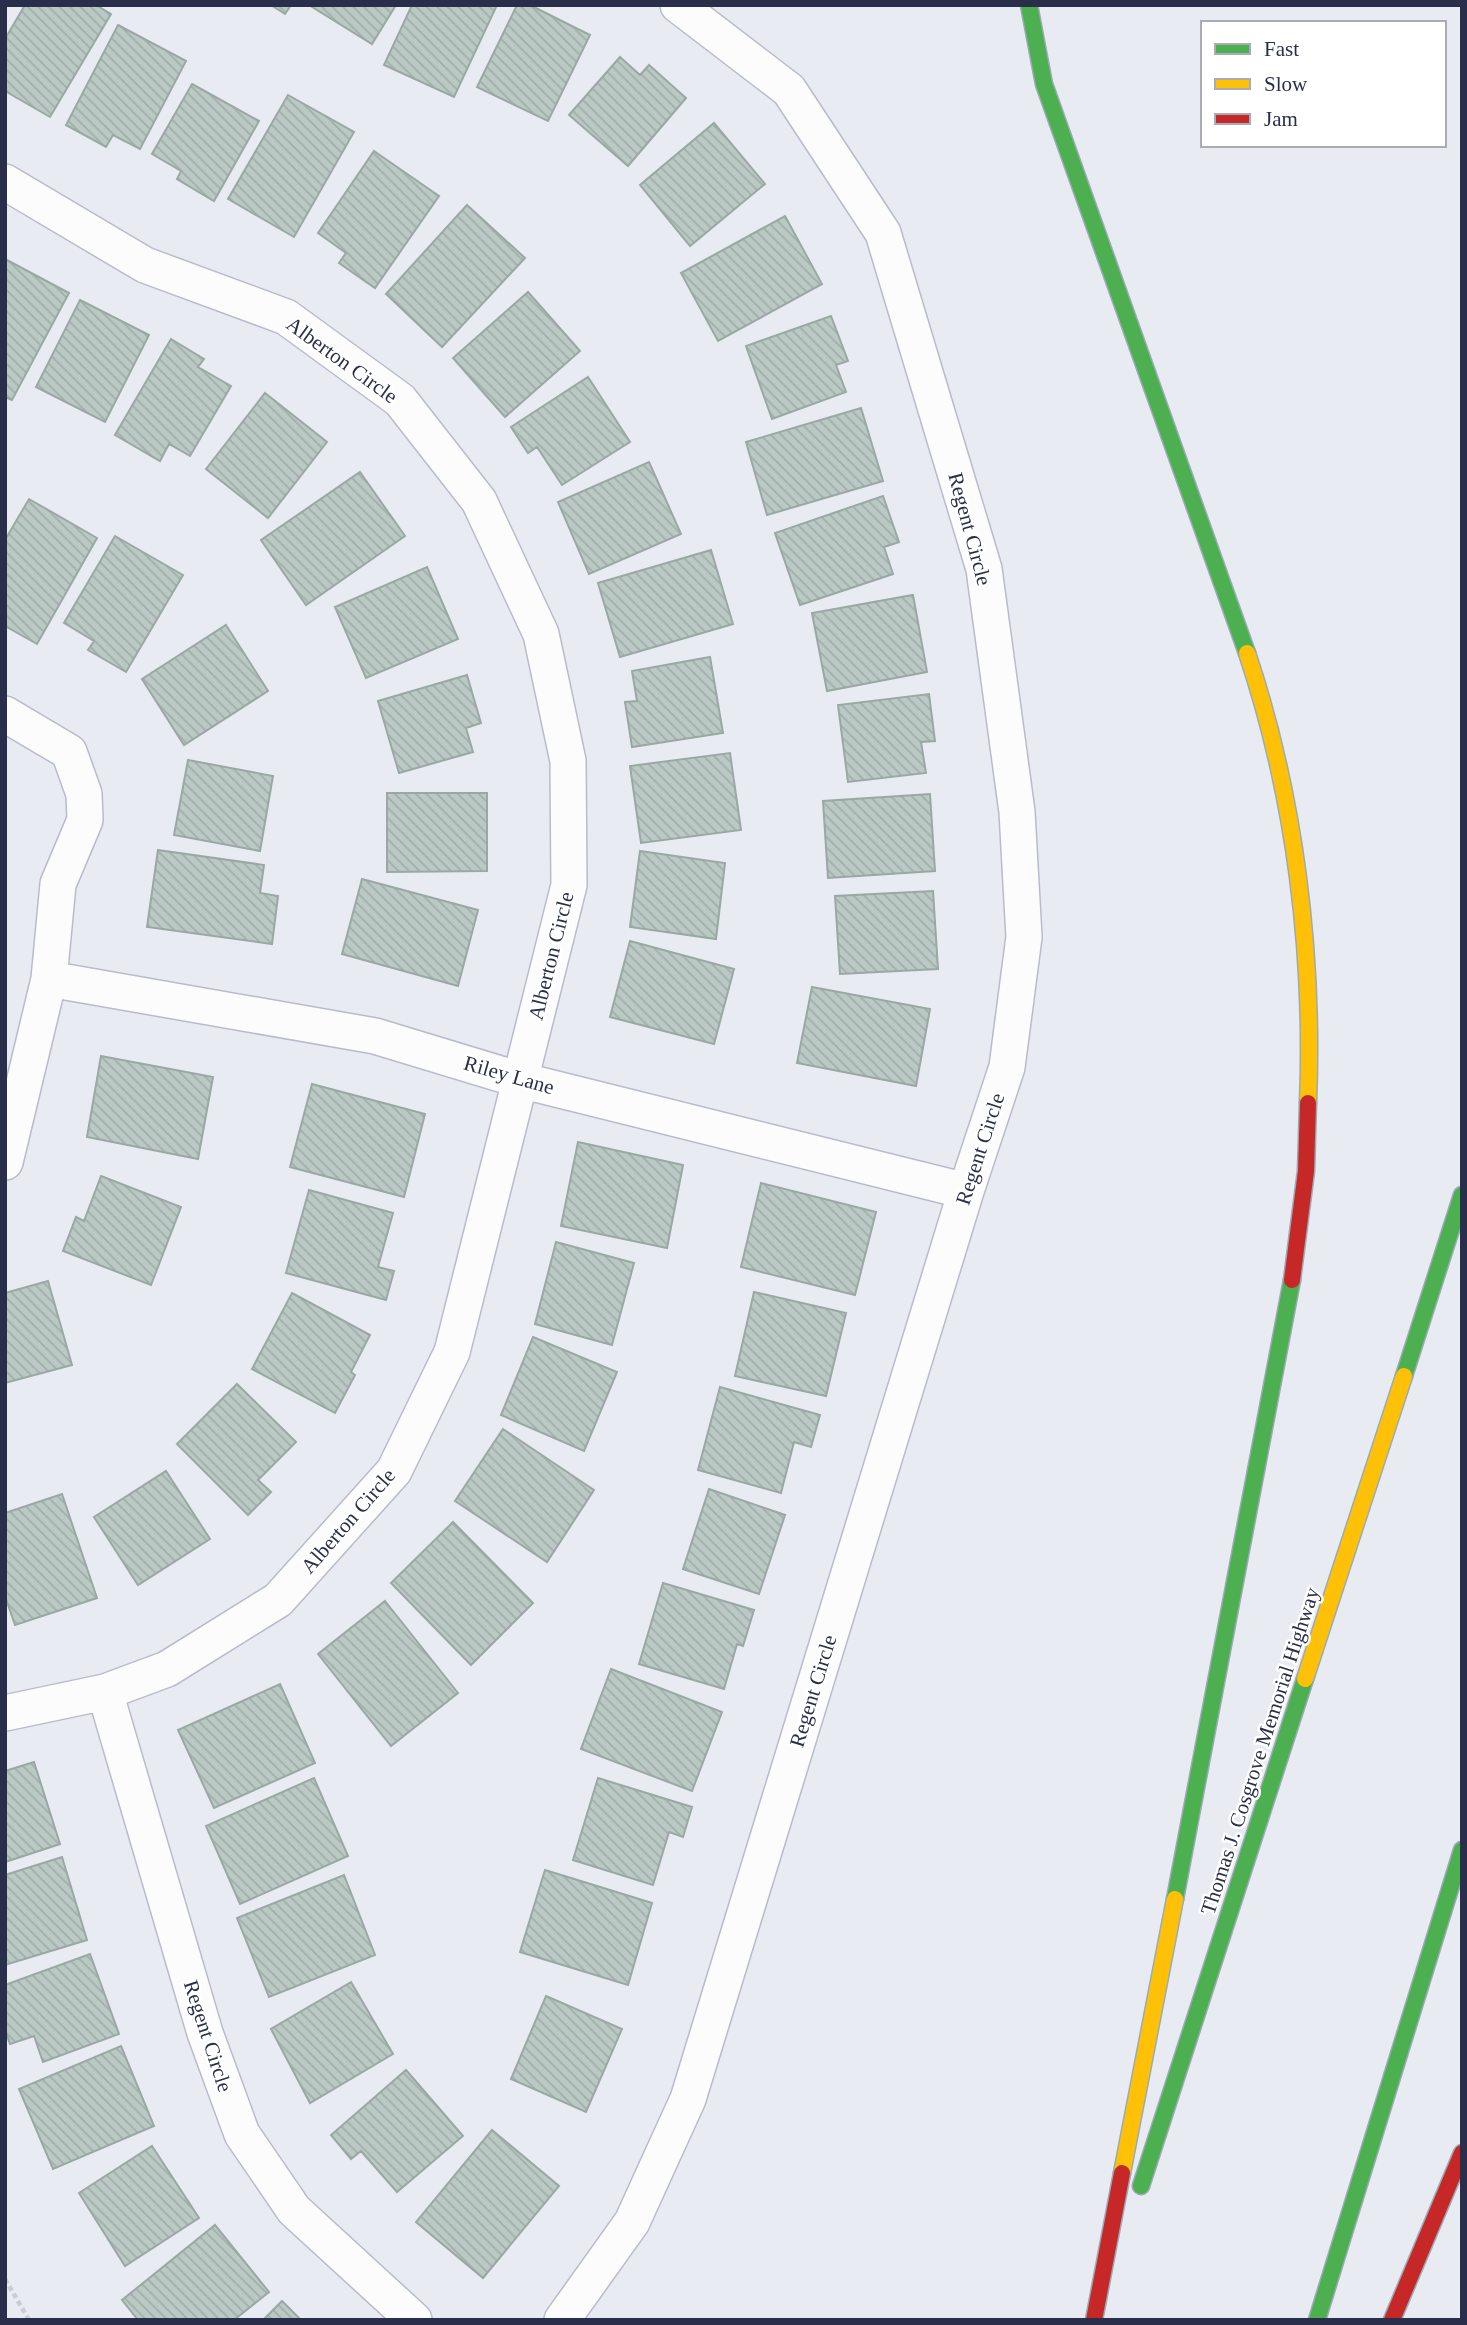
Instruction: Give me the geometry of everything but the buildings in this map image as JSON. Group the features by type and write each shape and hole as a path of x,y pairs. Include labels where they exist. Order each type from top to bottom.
{"highway":[{"path":"1029,5 1044,84 1207,535 1263,702 1297,870 1311,1027 1307,1171 1290,1297 1096,2320"},
{"name":"Thomas J. Cosgrove Memorial Highway","path":"1096,2320 1462,1195"},
{"path":"1317,2320 1462,1850"},
{"path":"1392,2320 1462,2153"}],"street":[{"name":"Regent Circle","path":"562,2320 632,2222 688,2099 965,1191 1007,1067 1024,937 1017,812 984,569 883,233 789,90 678,5"},
{"name":"Alberton Circle","path":"5,182 145,265 286,317 400,400 479,502 541,634 568,761 569,885 452,1352 394,1471 278,1600 167,1669 105,1692 5,1713"},
{"path":"5,714 69,752 84,794 85,820 58,884 49,979 5,1162"},
{"name":"Riley Lane","path":"49,979 375,1036 520,1080 965,1191"},
{"name":"Regent Circle","path":"105,1692 205,2033 242,2134 294,2210 414,2320"}],"path":[{"path":"5,2279 29,2320"}],"traffic: fast":[{"path":"1029,5 1044,84 1247,653"},
{"path":"1404,1376 1462,1195"},
{"path":"1175,1899 1292,1280"},
{"path":"1141,2186 1305,1679"},
{"path":"1317,2320 1462,1850"}],"traffic: slow":[{"path":"1247,653 1278,763 1298,875 1308,990 1308,1103"},
{"path":"1305,1679 1404,1376"},
{"path":"1122,2173 1175,1899"}],"traffic: jam":[{"path":"1292,1280 1306,1171 1308,1103"},
{"path":"1392,2320 1462,2153"},
{"path":"1094,2320 1122,2173"}]}
